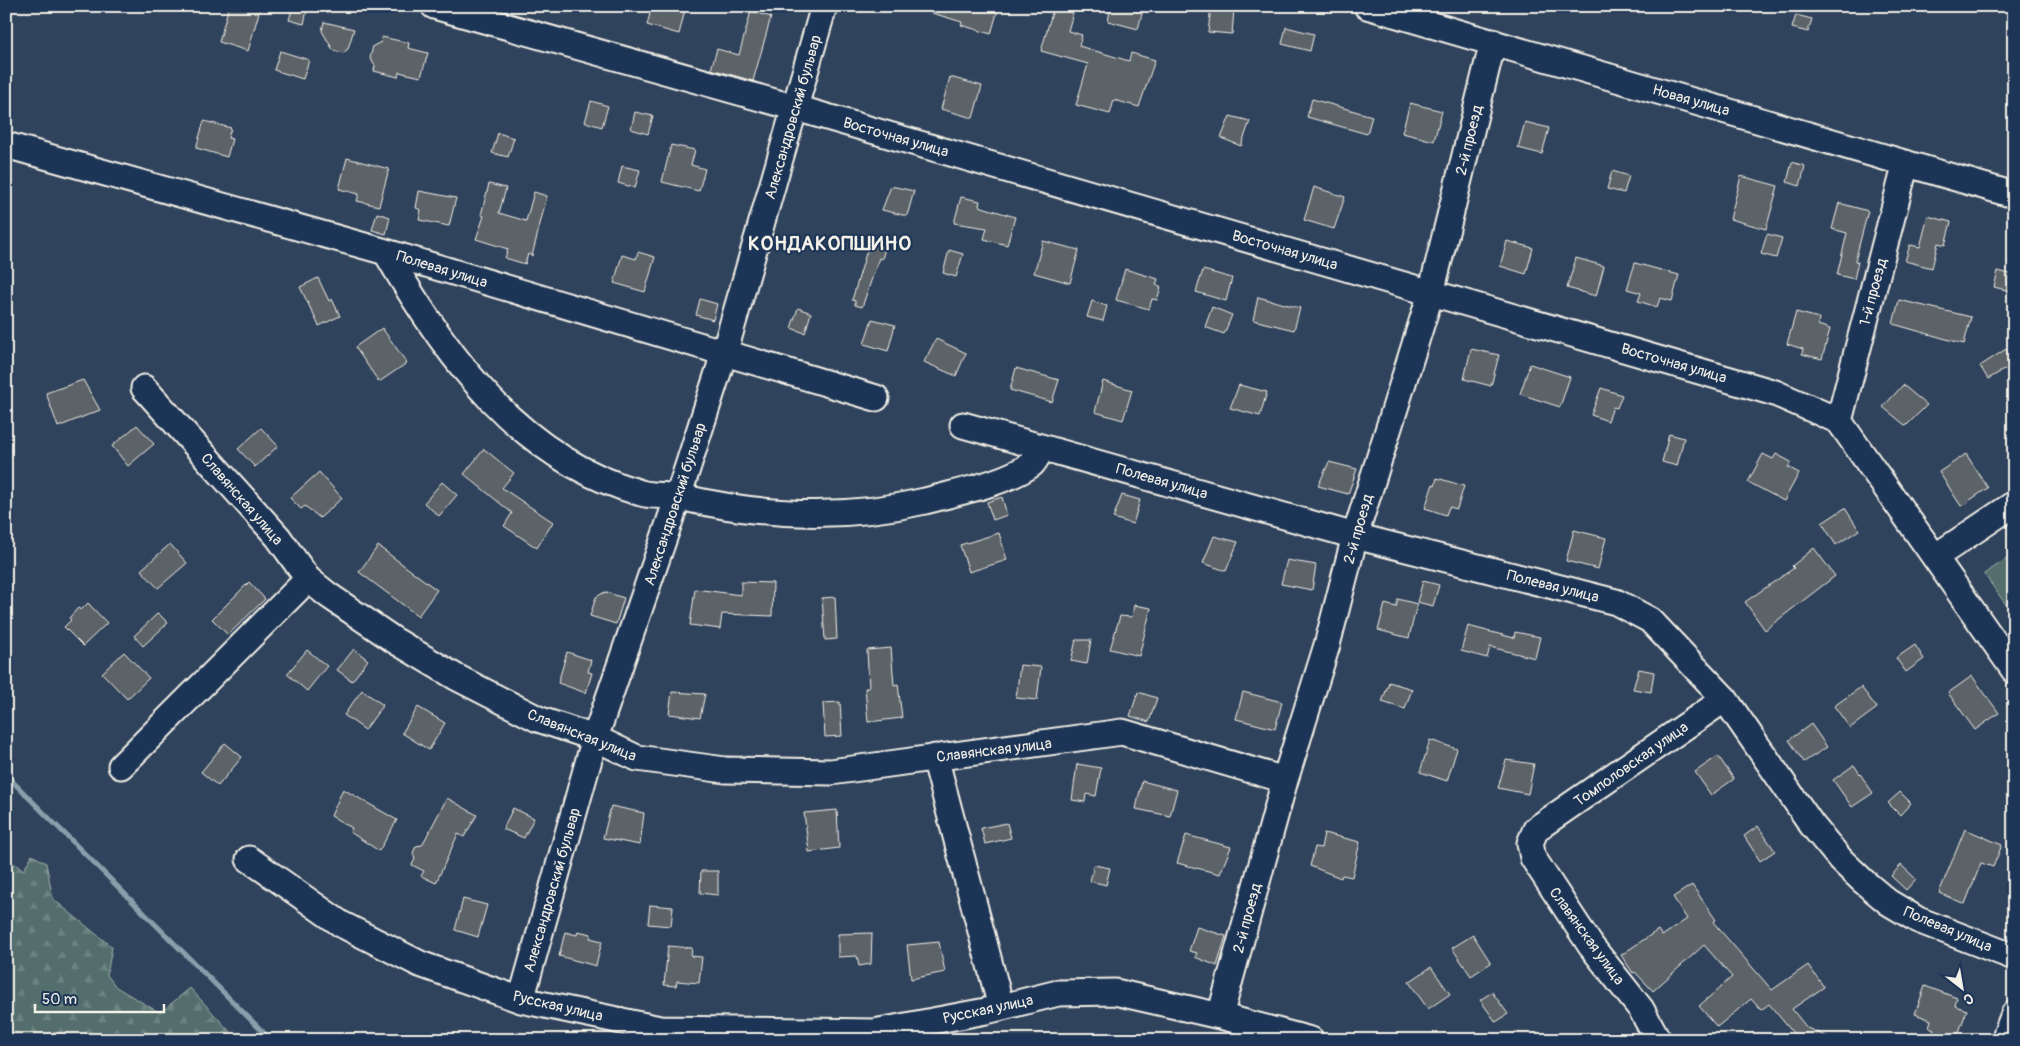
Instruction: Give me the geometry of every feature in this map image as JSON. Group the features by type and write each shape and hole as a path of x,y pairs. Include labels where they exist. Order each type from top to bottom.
{"street":[{"name":"Восточная улица","path":"434,6 796,108 1775,392 1839,421"},
{"name":"Александровский бульвар","path":"522,1000 595,738 678,497 724,354 824,6"},
{"name":"Новая улица","path":"1367,6 2014,195"},
{"name":"2-й проезд","path":"1220,1016 1285,780 1327,645 1355,536 1431,293 1493,42"},
{"name":"Полевая улица","path":"6,145 386,252 876,398"},
{"name":"1-й проезд","path":"1839,421 1906,164"},
{"path":"386,252 451,356 477,386 516,425 560,456 594,475 642,494 678,497 703,504 750,511 855,512 900,506 978,487 1011,475 1033,463 1042,448"},
{"name":"Славянская улица","path":"144,388 278,538 308,579 394,640 456,677 538,719 595,738 637,758 725,770 831,772 1122,732 1285,780"},
{"path":"1839,421 2014,670"},
{"name":"Полевая улица","path":"963,426 1355,536 1616,602 1650,620 1725,699 1812,826 1863,882 1888,902 1918,920 2014,957"},
{"path":"1935,557 2014,504"},
{"path":"121,766 308,579"},
{"name":"Томполовская улица","path":"1536,829 1725,699"},
{"path":"935,757 1002,1007"},
{"name":"Славянская улица","path":"1536,829 1530,843 1532,858 1591,946 1640,1008 1658,1040"},
{"name":"Русская улица","path":"249,858 341,924 420,964 522,1000 660,1029 874,1032 1002,1007 1058,993 1115,992 1220,1016 1311,1040"},
{"path":"2004,1040 2014,1014"}],"green space":[{"path":"2014,554 2014,616 1984,574"},
{"path":"32,855 46,863 53,899 112,947 107,975 116,987 160,1013 190,988 234,1036 234,1040 6,1040 6,858 24,870"}],"building":[{"path":"229,6 260,9 248,51 219,42"},
{"path":"293,6 308,6 304,24 289,20"},
{"path":"652,6 686,6 679,34 647,25"},
{"path":"922,6 999,6 991,34 961,25 962,22 922,10"},
{"path":"1054,6 1075,6 1068,31 1082,35 1079,46 1129,61 1131,53 1155,60 1139,107 1114,100 1110,114 1076,105 1088,64 1041,51"},
{"path":"1111,6 1144,6 1138,29 1108,21"},
{"path":"1211,6 1234,9 1232,34 1208,32"},
{"path":"751,11 771,17 753,81 711,69 717,49 739,55"},
{"path":"1796,15 1812,19 1808,32 1792,28"},
{"path":"324,22 354,29 348,49 343,53 333,50 322,31"},
{"path":"1286,27 1314,34 1310,51 1282,44"},
{"path":"382,37 409,43 408,48 428,53 421,77 399,72 398,77 374,71 375,66 370,58 373,46 381,42"},
{"path":"280,51 309,60 303,79 274,70"},
{"path":"950,77 982,86 973,118 941,109"},
{"path":"1312,99 1372,116 1367,134 1307,117"},
{"path":"591,101 608,106 602,127 585,122"},
{"path":"1410,103 1442,111 1434,141 1402,133"},
{"path":"635,112 653,116 648,134 631,129"},
{"path":"1230,116 1250,121 1241,146 1221,138"},
{"path":"204,121 231,128 228,138 232,139 227,157 196,148"},
{"path":"1525,122 1549,128 1542,154 1518,148"},
{"path":"498,133 514,138 508,157 492,153"},
{"path":"671,145 695,150 691,165 705,169 699,191 662,182"},
{"path":"347,158 389,169 379,206 357,201 359,194 339,189"},
{"path":"1792,162 1805,166 1800,186 1787,182"},
{"path":"622,166 640,170 635,188 618,183"},
{"path":"1612,171 1629,176 1624,193 1607,189"},
{"path":"1741,176 1778,186 1766,229 1730,219"},
{"path":"489,184 506,188 499,213 526,221 534,192 547,196 532,256 528,254 525,264 505,258 508,249 476,239 484,216 481,215"},
{"path":"891,186 914,191 907,216 882,210"},
{"path":"1314,187 1345,197 1334,229 1304,220"},
{"path":"419,191 456,198 449,226 419,220 421,210 416,208"},
{"path":"961,197 980,201 979,206 1015,217 1007,245 984,239 987,228 954,223"},
{"path":"1839,203 1868,211 1855,261 1858,262 1854,279 1837,275 1847,233 1832,229"},
{"path":"377,213 390,217 386,234 372,230"},
{"path":"1928,216 1951,222 1945,245 1938,243 1932,268 1905,261 1910,245 1920,247"},
{"path":"1767,234 1782,238 1776,258 1761,254"},
{"path":"870,240 886,245 882,259 879,258 862,307 855,305 855,301 852,300"},
{"path":"1043,241 1079,250 1070,283 1034,273"},
{"path":"1507,241 1533,248 1526,274 1500,266"},
{"path":"949,250 963,254 956,277 943,273"},
{"path":"638,252 655,257 645,292 614,283 622,255 636,259"},
{"path":"1576,258 1604,266 1596,296 1567,288"},
{"path":"1635,263 1679,275 1672,301 1660,298 1657,307 1638,301 1641,293 1627,289"},
{"path":"1125,269 1158,279 1156,285 1161,287 1157,300 1152,299 1149,309 1116,300"},
{"path":"1203,270 1232,278 1226,301 1196,292"},
{"path":"1998,271 2014,275 2014,292 1994,287"},
{"path":"318,278 329,301 332,299 340,316 319,326 300,287"},
{"path":"1258,297 1300,308 1294,330 1253,320"},
{"path":"700,299 717,304 713,320 696,315"},
{"path":"1899,300 1971,317 1964,344 1893,324"},
{"path":"1092,301 1107,306 1103,321 1087,317"},
{"path":"1212,307 1232,315 1224,334 1205,327"},
{"path":"798,308 811,313 805,333 791,328"},
{"path":"1796,312 1819,318 1818,325 1830,329 1822,359 1802,354 1803,349 1787,344"},
{"path":"872,319 895,325 888,351 864,344"},
{"path":"382,328 407,363 379,382 355,347"},
{"path":"936,339 966,353 956,376 924,362"},
{"path":"1471,349 1499,355 1491,386 1464,379"},
{"path":"2006,349 2014,364 1988,379 1980,366"},
{"path":"1530,364 1570,377 1560,407 1520,394"},
{"path":"1016,368 1059,380 1052,402 1010,390"},
{"path":"83,380 100,410 58,427 46,393"},
{"path":"1103,381 1132,390 1123,420 1095,412"},
{"path":"1239,385 1267,392 1260,416 1230,408"},
{"path":"1903,385 1927,405 1906,426 1883,407"},
{"path":"1601,388 1622,395 1617,408 1613,407 1608,421 1591,415"},
{"path":"137,425 154,444 128,466 112,446"},
{"path":"261,428 278,446 255,467 238,449"},
{"path":"1669,434 1684,438 1677,466 1662,462"},
{"path":"484,449 514,473 502,488 553,522 537,548 504,526 512,513 464,474"},
{"path":"1763,454 1773,459 1776,454 1791,462 1788,467 1799,473 1784,501 1748,482"},
{"path":"1966,454 1988,488 1961,506 1939,472"},
{"path":"1329,462 1357,469 1348,494 1318,486"},
{"path":"319,472 342,498 320,518 305,506 301,509 290,498"},
{"path":"1437,478 1464,486 1457,509 1449,507 1446,515 1425,508"},
{"path":"442,482 457,495 439,516 424,503"},
{"path":"1122,495 1140,500 1133,524 1113,518"},
{"path":"1002,497 1007,515 993,520 987,502"},
{"path":"1845,508 1859,530 1836,545 1822,523"},
{"path":"1574,530 1606,538 1598,569 1566,561"},
{"path":"999,533 1007,560 969,572 960,545"},
{"path":"1214,536 1238,542 1226,571 1203,563"},
{"path":"170,544 187,563 158,588 141,570"},
{"path":"378,546 437,590 418,616 359,572"},
{"path":"1814,548 1835,576 1765,630 1745,602 1794,568 1792,566"},
{"path":"1287,560 1316,565 1312,590 1281,584"},
{"path":"1423,581 1439,585 1433,606 1417,602"},
{"path":"249,582 265,599 228,635 212,619"},
{"path":"741,582 773,583 772,616 722,614 720,629 690,625 695,589 741,595"},
{"path":"605,592 624,598 616,624 590,616 596,597"},
{"path":"835,597 837,639 825,640 822,598"},
{"path":"1398,599 1417,604 1409,638 1378,630 1385,604 1396,607"},
{"path":"88,603 107,623 83,646 64,627 78,608 81,610"},
{"path":"1134,605 1151,608 1139,656 1110,649 1120,616 1132,617"},
{"path":"158,613 168,623 143,646 134,636"},
{"path":"1468,626 1514,638 1515,632 1540,637 1535,658 1490,647 1487,658 1461,651"},
{"path":"1076,640 1091,640 1087,664 1071,661"},
{"path":"1915,645 1924,659 1906,672 1896,658"},
{"path":"891,648 894,685 898,684 902,718 868,722 865,688 869,688 867,650"},
{"path":"354,649 368,660 352,681 337,670"},
{"path":"307,650 327,666 307,691 287,674"},
{"path":"124,652 149,678 127,699 102,673"},
{"path":"567,652 591,660 588,672 592,673 586,693 558,683"},
{"path":"1020,665 1041,667 1037,700 1016,698"},
{"path":"1639,669 1654,672 1651,692 1633,689"},
{"path":"1972,676 1999,713 1975,730 1948,693"},
{"path":"1389,682 1412,689 1405,709 1382,702"},
{"path":"1861,687 1877,708 1850,728 1834,706"},
{"path":"362,690 383,705 365,730 344,715"},
{"path":"672,692 705,694 700,718 669,714"},
{"path":"1138,692 1157,698 1149,722 1130,716"},
{"path":"1243,692 1282,702 1275,729 1236,719"},
{"path":"840,702 842,736 825,737 823,703"},
{"path":"418,707 445,723 429,750 402,733"},
{"path":"1811,724 1827,747 1804,762 1789,740"},
{"path":"1430,740 1457,749 1447,781 1420,772"},
{"path":"225,743 242,757 218,786 201,772"},
{"path":"1718,756 1734,779 1711,795 1695,772"},
{"path":"1506,760 1534,764 1528,794 1498,788"},
{"path":"1077,764 1101,768 1096,796 1086,794 1085,802 1072,800"},
{"path":"1854,765 1873,793 1852,807 1833,780"},
{"path":"1142,781 1177,790 1170,816 1136,809"},
{"path":"343,789 397,820 379,851 350,832 352,828 331,816"},
{"path":"1900,792 1911,803 1900,815 1888,803"},
{"path":"447,798 477,815 464,837 458,834 436,883 421,876 424,871 412,865 415,859 413,853 416,846 422,845"},
{"path":"611,806 644,813 640,845 603,838"},
{"path":"513,808 534,818 524,838 503,829"},
{"path":"837,810 839,848 809,852 804,813"},
{"path":"1007,823 1011,838 985,844 981,828"},
{"path":"1758,826 1775,851 1760,861 1744,836"},
{"path":"1965,829 2002,845 1993,867 1981,863 1965,904 1939,893"},
{"path":"1324,833 1360,842 1352,877 1342,875 1341,878 1310,866 1315,847 1321,848"},
{"path":"1186,835 1231,847 1220,874 1177,863"},
{"path":"1094,865 1110,868 1106,885 1090,881"},
{"path":"1901,865 1916,879 1906,890 1891,876"},
{"path":"701,871 718,871 718,895 700,893"},
{"path":"1692,885 1716,920 1713,922 1772,990 1808,965 1824,987 1792,1009 1807,1028 1835,1040 1799,1040 1769,1004 1761,1010 1751,999 1717,1027 1699,1006 1732,977 1704,945 1653,991 1635,972 1633,973 1621,955 1658,930 1662,936 1687,919 1673,897"},
{"path":"463,899 487,905 478,937 455,930"},
{"path":"650,905 673,907 671,926 648,924"},
{"path":"1197,927 1226,936 1217,966 1195,957 1197,953 1189,951"},
{"path":"578,931 591,934 590,938 602,941 596,966 559,956 565,932 577,935"},
{"path":"872,933 871,964 859,966 857,956 838,957 838,934"},
{"path":"1473,935 1491,963 1471,976 1452,948"},
{"path":"939,942 945,972 911,979 907,945"},
{"path":"668,946 692,948 691,956 702,957 699,983 677,981 676,986 664,985"},
{"path":"1431,967 1450,994 1428,1009 1409,982"},
{"path":"1925,986 1957,998 1955,1006 1967,1010 1956,1040 1930,1040 1934,1029 1929,1027 1931,1020 1915,1014"},
{"path":"1492,992 1508,1014 1496,1022 1480,1000"}],"waterway":[{"path":"6,775 271,1040"}],"district":[{"name":"КОНДАКОПШИНО","path":"830,243"}]}
